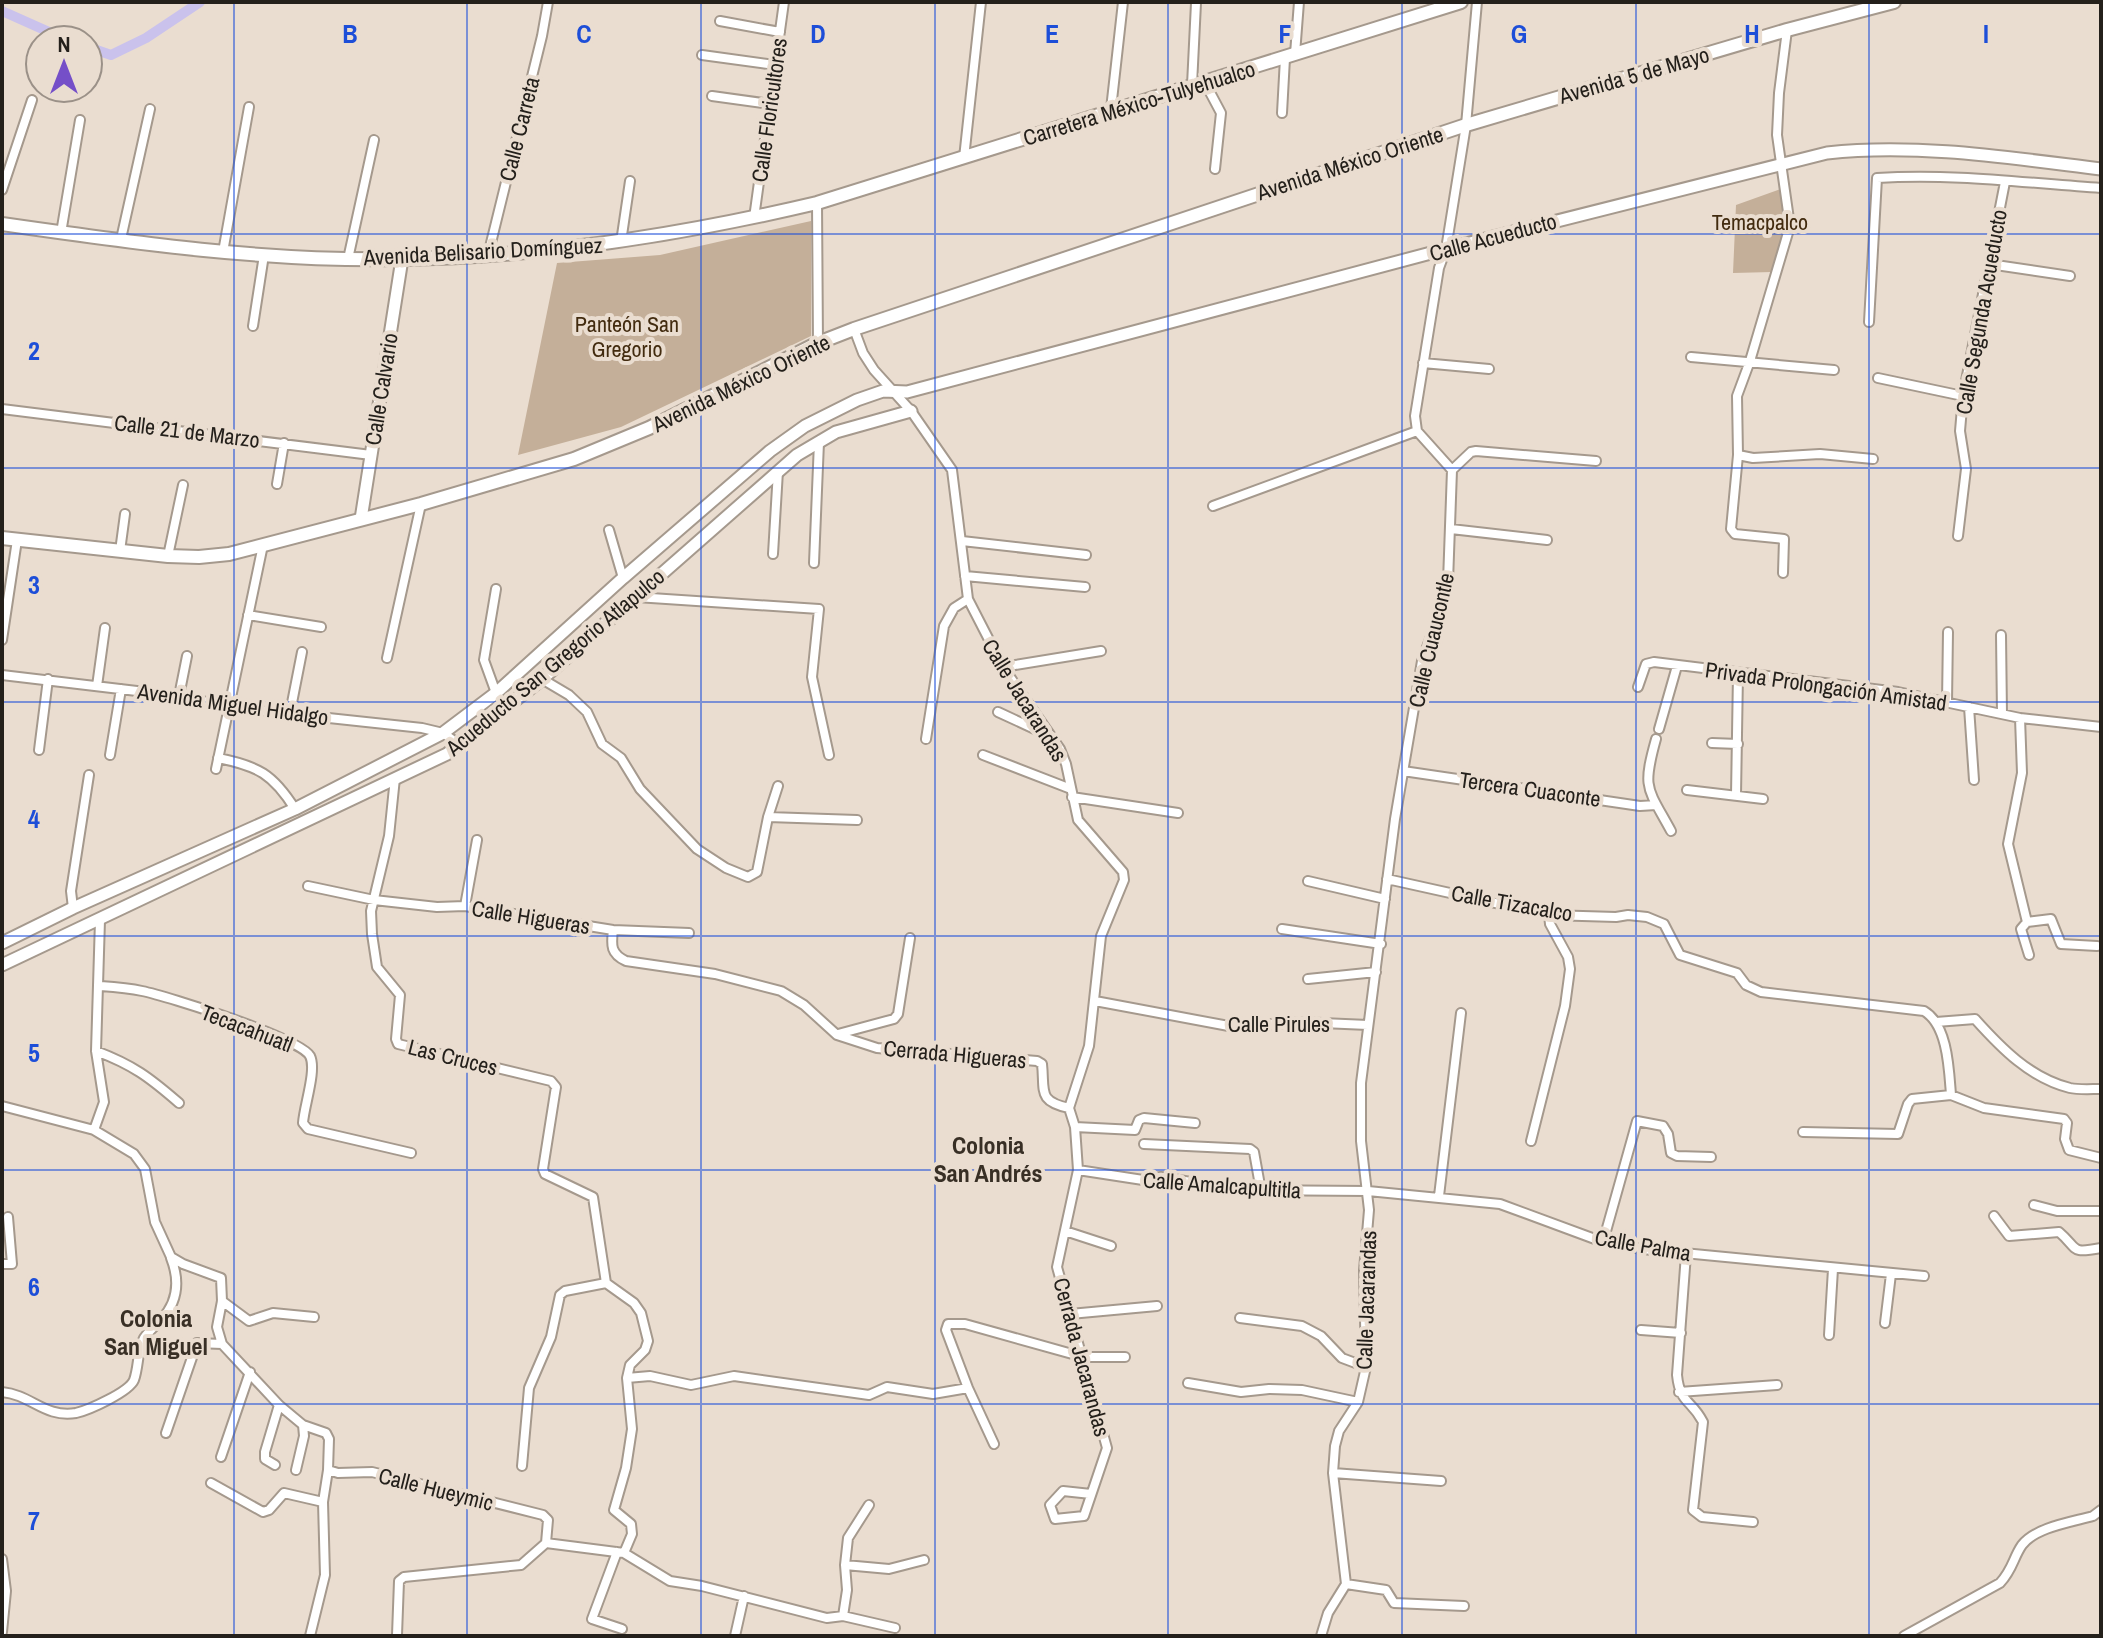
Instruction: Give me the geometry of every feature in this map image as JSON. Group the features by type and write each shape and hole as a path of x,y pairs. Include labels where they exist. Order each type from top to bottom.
{"main road":[{"name":"Carretera México-Tulyehualco","path":"817,203 1461,2"},
{"name":"Avenida 5 de Mayo","path":"1466,125 1787,30 1894,2"},
{"name":"Avenida México Oriente","path":"2,538 168,556 213,557 535,472 614,445 818,343 854,329 1466,125"},
{"name":"Avenida Belisario Domínguez","path":"2,224 223,252 402,259 488,255 621,242 754,218 817,203"}],"street":[{"name":"Calle Carreta","path":"488,255 548,2"},
{"name":"Calle Floricultores","path":"754,218 784,2"},
{"path":"964,158 981,2"},
{"path":"1111,109 1123,2"},
{"path":"1282,113 1299,2"},
{"path":"1477,2 1466,125 1446,249 1439,268 1415,404 1417,431 1452,470 1476,451 1596,461"},
{"path":"1196,3 1198,83 1221,113 1215,169"},
{"path":"720,21 780,32"},
{"path":"1783,573 1785,542 1782,537 1735,534 1731,529 1738,455 1737,396 1790,226 1777,135 1787,30"},
{"path":"702,55 775,65"},
{"path":"712,96 770,104"},
{"path":"2,190 31,104"},
{"path":"223,252 249,107"},
{"path":"121,239 150,109"},
{"path":"61,233 80,120"},
{"path":"348,259 374,140"},
{"name":"Calle Acueducto","path":"893,392 907,392 1446,249 1827,153 1903,149 2101,169"},
{"path":"1869,322 1877,178 1956,176 2101,188"},
{"path":"621,242 630,181"},
{"name":"Calle Segunda Acueducto","path":"1958,536 1966,469 1960,431 1963,396 2005,182"},
{"path":"817,203 818,343"},
{"path":"253,326 264,255"},
{"name":"Calle Calvario","path":"361,519 402,259"},
{"path":"1989,264 2070,276"},
{"name":"Calle Jacarandas","path":"854,329 863,353 911,411 952,470 968,599 1003,667 1052,737 1066,764 1078,820 1123,872 1124,880 1101,936 1089,1046 1069,1108"},
{"path":"1691,357 1834,370"},
{"path":"1423,363 1489,369"},
{"path":"1878,378 1963,396"},
{"name":"Acueducto San Gregorio Atlapulco","path":"2,943 295,809 443,733 496,693 623,578 787,438 857,400 883,391 893,392"},
{"name":"Calle 21 de Marzo","path":"2,409 371,455"},
{"name":"Acueducto San Gregorio Atlapulco","path":"2,965 460,745 542,679 778,470 819,442 850,427 911,411"},
{"path":"1213,506 1417,431"},
{"path":"814,563 819,442"},
{"path":"277,484 284,443"},
{"path":"1738,455 1753,458 1820,454 1873,459"},
{"path":"773,554 778,470"},
{"name":"Calle Cuaucontle","path":"1366,1170 1360,1115 1368,1025 1403,771 1422,661 1445,598 1452,470"},
{"path":"168,556 183,485"},
{"path":"387,658 421,504"},
{"path":"120,551 125,514"},
{"path":"1451,529 1547,540"},
{"path":"609,530 623,578"},
{"path":"2,640 17,540"},
{"path":"962,541 1086,555"},
{"path":"216,769 263,545"},
{"path":"965,576 1085,587"},
{"path":"496,589 484,660 496,693"},
{"path":"636,597 819,609 812,677 829,755"},
{"path":"926,739 944,626 954,608 968,599"},
{"path":"248,615 321,627"},
{"path":"97,686 105,628"},
{"path":"1947,702 1948,632"},
{"path":"2001,635 2002,714"},
{"path":"1003,667 1101,651"},
{"path":"290,713 302,652"},
{"path":"179,696 187,656"},
{"name":"Privada Prolongación Amistad","path":"1638,687 1646,664 1677,666 1898,692 2020,718 2101,727"},
{"path":"1671,831 1649,792 1646,778 1677,666"},
{"path":"1736,795 1738,674"},
{"name":"Avenida Miguel Hidalgo","path":"2,675 443,733 460,745"},
{"path":"39,750 48,679"},
{"path":"542,679 569,695 587,712 602,744 621,758 640,789 697,849 739,875 753,876 757,872 778,786"},
{"path":"110,755 121,689"},
{"path":"1969,707 1974,780"},
{"path":"998,712 1052,737"},
{"path":"2020,718 2022,773 2008,844 2027,922"},
{"path":"1712,743 1738,744"},
{"path":"983,755 1071,793 1178,813"},
{"path":"218,758 244,763 261,771 280,785 295,809"},
{"name":"Tercera Cuaconte","path":"1403,771 1640,806 1656,805"},
{"path":"73,908 71,891 89,775"},
{"name":"Las Cruces","path":"395,778 389,836 371,911 377,967 400,995 398,1044 551,1081 556,1087 543,1169 545,1174 593,1197 606,1283"},
{"path":"1687,790 1763,799"},
{"path":"768,817 857,820"},
{"path":"465,906 477,840"},
{"name":"Calle Tizacalco","path":"1387,879 1549,915 1647,917 1664,924 1680,955 1737,973 1746,985 1761,992 1924,1011 1936,1022"},
{"path":"1308,881 1385,899"},
{"name":"Calle Higueras","path":"308,886 374,900 437,907 465,906 613,930 689,933"},
{"path":"1531,1141 1565,1006 1570,969 1568,957 1550,924 1549,915"},
{"path":"2029,955 2021,929 2027,922 2051,919 2061,944 2097,946"},
{"path":"94,1130 104,1102 96,1051 100,920"},
{"path":"1282,929 1381,944"},
{"name":"Cerrada Higueras","path":"613,930 612,950 626,961 715,974 781,991 804,1005 837,1035 877,1048 1037,1061 1042,1064 1046,1099 1069,1108"},
{"path":"837,1035 894,1019 898,1014 910,938"},
{"path":"1308,979 1376,972"},
{"name":"Tecacahuatl","path":"99,986 142,991 256,1027 299,1046 310,1056 312,1069 303,1115 303,1123 308,1129 411,1153"},
{"name":"Calle Pirules","path":"1095,1001 1234,1027 1299,1022 1368,1025"},
{"path":"1439,1196 1461,1013"},
{"path":"1951,1095 1936,1022 1975,1019 2006,1053 2038,1074 2070,1088 2101,1089"},
{"path":"96,1051 143,1072 179,1103"},
{"path":"1803,1132 1898,1134 1912,1099 1951,1095 1984,1108 2064,1119 2069,1150 2101,1158"},
{"path":"2,1106 94,1130 134,1154 145,1169 155,1222 177,1273 175,1298 167,1313 144,1337 134,1380 129,1388 78,1413 57,1414 41,1409 20,1394 2,1392"},
{"path":"1069,1108 1075,1127 1078,1170"},
{"path":"1075,1127 1135,1130 1139,1120 1144,1118 1195,1123"},
{"path":"1603,1242 1637,1121 1665,1128 1669,1147 1677,1156 1711,1157"},
{"path":"1144,1144 1250,1149 1254,1152 1261,1191"},
{"name":"Calle Amalcapultitla","path":"1078,1170 1143,1180 1161,1177 1209,1187 1261,1191 1368,1191"},
{"name":"Cerrada Jacarandas","path":"1078,1170 1057,1267 1107,1448 1084,1516 1055,1519 1050,1505 1063,1491 1091,1494"},
{"name":"Calle Jacarandas","path":"1346,1584 1333,1473 1339,1431 1358,1402 1366,1367 1364,1270 1369,1210 1366,1170"},
{"name":"Calle Palma","path":"1368,1191 1500,1204 1603,1242 1686,1254 1924,1276"},
{"path":"2034,1205 2057,1211 2101,1211"},
{"path":"1994,1216 2009,1236 2059,1232 2077,1250 2101,1248"},
{"path":"2,1264 12,1264 8,1217"},
{"path":"1065,1231 1111,1246"},
{"path":"1686,1254 1677,1375 1679,1392 1703,1422 1693,1510 1702,1517 1753,1522"},
{"path":"171,1257 221,1278 222,1301 217,1327 222,1344 279,1405 303,1425 326,1433 329,1439 323,1502 325,1575 310,1636"},
{"path":"1829,1335 1833,1269"},
{"path":"1885,1323 1891,1274"},
{"path":"522,1466 529,1388 551,1337 560,1295 565,1291 606,1283 634,1303 641,1313 648,1341 645,1350 630,1365 627,1378 632,1429 626,1468 614,1510 631,1524 632,1534 592,1619 622,1629"},
{"path":"222,1301 249,1321 273,1313 314,1317"},
{"path":"1070,1314 1157,1306"},
{"path":"1240,1318 1302,1326 1321,1336 1342,1358 1366,1367"},
{"path":"994,1444 968,1388 946,1330 948,1324 1083,1357 1125,1357"},
{"path":"1641,1330 1681,1333"},
{"path":"166,1433 197,1343 222,1344"},
{"path":"221,1457 250,1372"},
{"path":"627,1378 650,1376 691,1385 734,1376 869,1395 887,1387 933,1394 968,1388"},
{"path":"1188,1383 1241,1392 1302,1390 1358,1402"},
{"path":"1679,1392 1777,1385"},
{"path":"275,1465 265,1459 265,1452 279,1405"},
{"path":"296,1470 304,1436 303,1425"},
{"name":"Calle Hueymic","path":"328,1470 338,1473 372,1472 543,1515 548,1520 546,1543"},
{"path":"1333,1473 1441,1481"},
{"path":"211,1483 263,1512 269,1510 284,1493 323,1502"},
{"path":"843,1616 848,1538 869,1505"},
{"path":"1904,1636 2000,1583 2012,1571 2020,1549 2031,1537 2093,1516 2101,1510"},
{"path":"397,1635 399,1581 404,1577 521,1565 546,1543 621,1553 670,1581 827,1618 843,1616 895,1628"},
{"path":"2,1559 6,1591 2,1632"},
{"path":"845,1565 889,1569 924,1560"},
{"path":"1321,1636 1328,1613 1346,1584 1386,1590 1394,1603 1464,1606"},
{"path":"735,1636 744,1596"}],"green space":[{"name":"Temacpalco","path":"1781,189 1785,225 1772,272 1733,273 1736,205"},
{"name":"Panteón San Gregorio","path":"811,221 811,336 621,427 518,455 557,263 660,255"}],"waterway":[{"path":"104,53 111,55 146,38 200,2"},
{"path":"2,11 31,24"}],"district":[{"name":"Colonia San Andrés","path":"988,1160"},
{"name":"Colonia San Miguel","path":"156,1333"}]}
